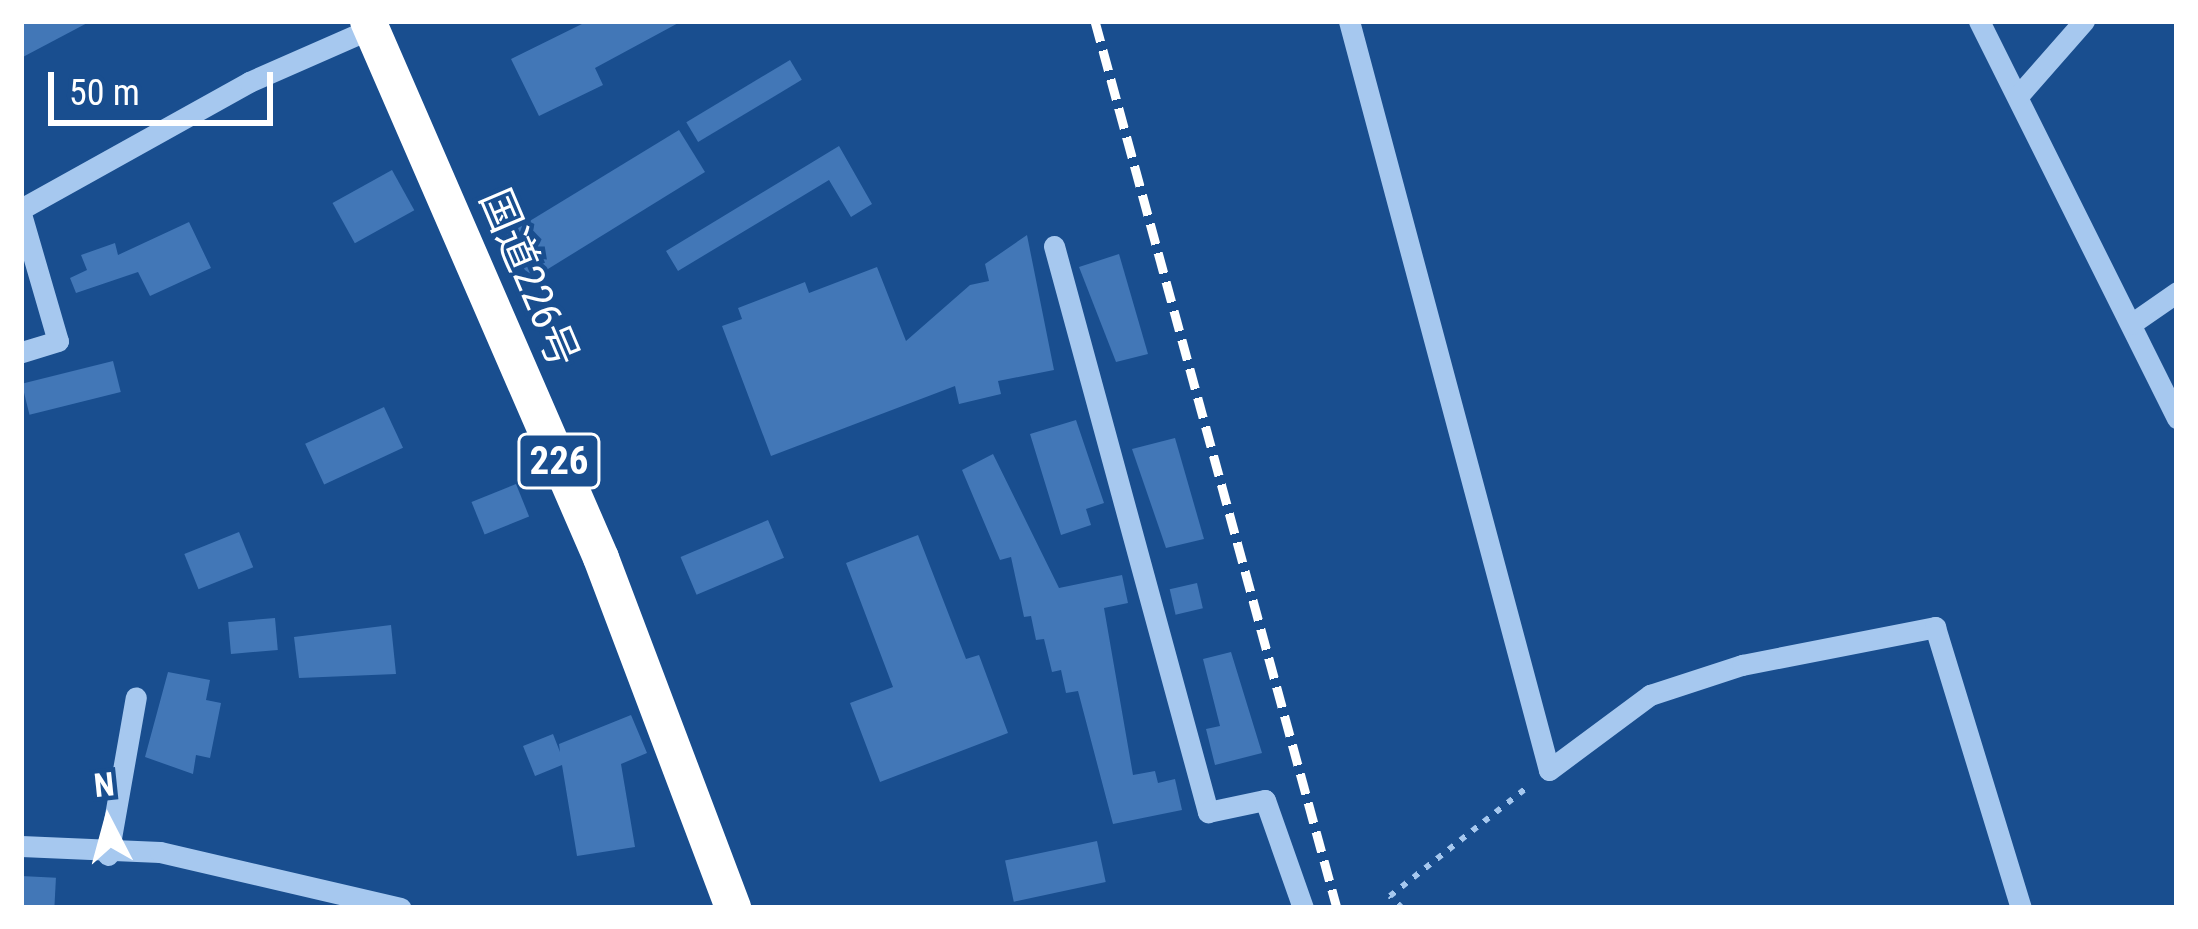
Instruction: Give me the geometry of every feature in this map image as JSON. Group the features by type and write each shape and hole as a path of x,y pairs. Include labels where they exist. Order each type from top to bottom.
{"highway":[{"name":"国道226号","path":"370,25 601,558 734,908"}],"street":[{"path":"1349,21 1549,770 1650,694 1742,665 1935,627 2021,908"},
{"path":"1978,21 2177,418"},
{"path":"2018,96 2084,21"},
{"path":"21,352 58,341 21,212 209,102 370,25"},
{"path":"1054,246 1208,812 1265,800 1303,908"},
{"path":"2131,324 2177,292"},
{"path":"108,855 136,697"},
{"path":"21,846 108,855 160,852 365,904 401,908"}],"path":[{"path":"1402,908 1390,896 1549,770"}],"building":[{"path":"21,21 91,21 21,58"},
{"path":"588,21 682,21 595,68 603,85 539,116 511,59"},
{"path":"790,60 802,80 698,142 686,122"},
{"path":"679,130 705,172 535,277 525,270 505,236"},
{"path":"839,146 872,204 851,217 829,180 678,271 666,251"},
{"path":"392,170 414,210 355,243 333,203"},
{"path":"189,222 211,268 150,296 138,272 76,293 70,278 87,270 81,255 115,243 118,255"},
{"path":"1027,235 1054,370 998,381 1001,394 959,404 955,386 771,456 722,326 742,319 738,308 805,282 809,293 877,267 906,341 970,285 989,281 985,264"},
{"path":"1119,254 1148,354 1116,362 1079,267"},
{"path":"113,361 121,392 30,415 22,384"},
{"path":"384,407 403,448 324,485 305,444"},
{"path":"1076,420 1104,503 1086,509 1091,525 1061,535 1030,434"},
{"path":"1175,438 1204,539 1166,548 1132,449"},
{"path":"993,454 1059,588 1122,575 1128,603 1104,608 1133,775 1155,771 1158,783 1175,779 1182,810 1113,824 1078,691 1066,693 1061,670 1052,672 1044,639 1036,640 1031,616 1024,617 1011,557 1000,560 962,470"},
{"path":"516,484 529,516 485,534 471,502"},
{"path":"768,520 784,558 697,595 681,557"},
{"path":"239,532 253,567 199,589 184,554"},
{"path":"918,535 966,659 979,655 1008,733 880,782 850,703 893,687 846,563"},
{"path":"1197,583 1203,608 1176,615 1170,589"},
{"path":"275,618 278,650 231,654 228,622"},
{"path":"391,625 396,674 299,678 294,637"},
{"path":"1231,652 1262,753 1215,765 1206,729 1220,726 1203,659"},
{"path":"168,672 210,680 206,700 221,703 210,758 196,755 193,774 145,757"},
{"path":"631,715 647,753 621,764 635,847 577,856 562,765 535,776 523,746 553,734 560,752 559,744"},
{"path":"1097,841 1106,882 1014,902 1005,861"},
{"path":"21,876 56,878 54,908 21,908"}],"railway":[{"path":"1095,21 1337,908"}]}
